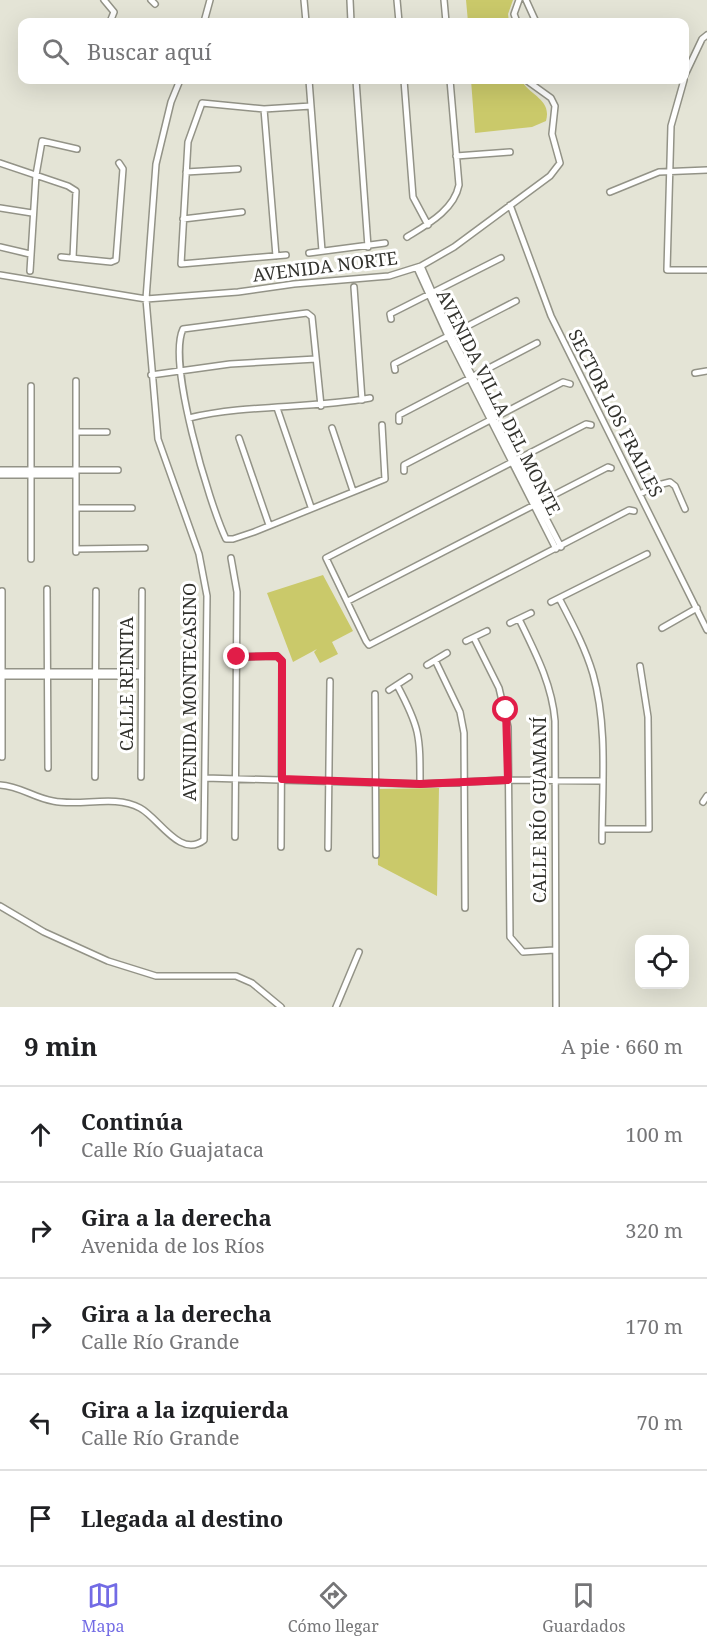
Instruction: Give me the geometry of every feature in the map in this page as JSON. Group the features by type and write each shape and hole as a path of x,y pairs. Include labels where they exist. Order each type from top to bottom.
{"street":[{"path":"205,18 210,0"},
{"path":"304,0 306,18"},
{"path":"350,0 351,18"},
{"path":"397,0 399,18"},
{"path":"444,0 446,18"},
{"path":"516,18 514,14 519,0"},
{"path":"526,0 534,18"},
{"path":"104,1 114,12 112,18"},
{"path":"689,67 702,39 707,35"},
{"name":"AVENIDA MONTECASINO","path":"0,785 21,788 51,801 129,803 146,811 168,832 189,846 198,845 204,840 207,596 204,573 159,439 151,375 146,298 156,164 164,125 179,84"},
{"path":"309,84 322,251"},
{"path":"356,84 368,247"},
{"path":"404,84 413,197 428,225"},
{"path":"407,237 428,225 452,203 457,195 450,84"},
{"name":"AVENIDA NORTE","path":"0,275 146,298 237,292 382,276 419,267 454,248 550,176 560,164 552,134 555,106 551,98 532,84"},
{"path":"682,84 671,126 667,270 707,270"},
{"path":"286,255 181,264 188,142 202,103 264,109 311,106"},
{"path":"264,109 276,256"},
{"path":"30,271 32,213 42,141 77,149"},
{"path":"456,156 510,152"},
{"path":"0,163 76,191 73,258"},
{"path":"61,257 111,262 116,260 123,169 119,163"},
{"path":"186,172 238,169"},
{"path":"610,192 669,170 707,170"},
{"name":"SECTOR LOS FRAILES","path":"510,205 551,316 707,630"},
{"path":"0,207 32,213"},
{"path":"183,219 242,212"},
{"path":"309,253 385,243"},
{"path":"0,248 30,254"},
{"path":"391,319 390,314 501,258"},
{"name":"AVENIDA VILLA DEL MONTE","path":"419,267 449,335 559,548"},
{"path":"354,287 362,400"},
{"path":"395,370 394,364 516,301"},
{"path":"321,406 312,317 307,313 183,328 180,335 182,371 195,449 225,536 233,539 385,479 382,425"},
{"path":"399,421 399,415 537,343"},
{"path":"151,375 230,364 316,359"},
{"path":"695,373 707,371"},
{"path":"76,381 76,550 145,548"},
{"path":"404,471 404,465 493,421 564,382 570,384"},
{"path":"31,386 31,559"},
{"path":"189,418 220,412 321,406 370,398"},
{"path":"277,408 311,507"},
{"path":"591,425 586,424 326,558 366,641 369,645 629,510 634,511"},
{"path":"332,428 353,491"},
{"path":"76,432 107,432"},
{"path":"239,438 269,525"},
{"path":"348,601 608,467 611,468"},
{"path":"0,470 30,472 118,470"},
{"path":"0,475 30,472"},
{"path":"640,494 658,485 670,483 675,486 685,509"},
{"path":"76,508 132,508"},
{"path":"550,602 647,554"},
{"path":"231,558 237,592 235,837"},
{"path":"46,589 49,674 48,768"},
{"path":"2,591 2,757"},
{"path":"95,777 96,591"},
{"name":"CALLE REINITA","path":"141,777 142,591"},
{"path":"559,598 586,652 598,694 601,718 602,841"},
{"path":"662,628 697,608"},
{"path":"510,623 531,613"},
{"name":"CALLE RÍO GUAMANÍ","path":"519,619 540,663 554,707 556,1007"},
{"path":"466,641 487,631"},
{"path":"474,638 492,671 506,710 510,937 523,952 554,950"},
{"path":"427,665 447,653"},
{"path":"237,657 277,656 282,661 281,847"},
{"path":"435,660 460,712 464,733 465,908"},
{"path":"602,829 650,829 648,717 640,666"},
{"path":"1,674 141,674"},
{"path":"389,690 409,677"},
{"path":"328,848 330,681"},
{"path":"397,685 415,719 419,733 420,784"},
{"path":"375,694 376,855"},
{"path":"205,778 235,777 420,784 508,780 602,781"},
{"path":"703,802 707,796"},
{"path":"0,906 44,932 108,961 156,976 236,976 252,983 281,1007"},
{"path":"336,1007 359,952"}],"shaded area":[{"path":"466,0 513,0 508,18 468,18"},
{"path":"471,84 524,84 546,108 546,121 532,127 475,133"},
{"path":"323,575 353,631 332,642 338,654 320,663 314,652 317,649 293,662 267,593"},
{"path":"439,788 437,896 378,865 377,789"}],"route":[{"path":"237,657 277,656 282,661 282,779 420,784 508,780 509,743 506,710"}]}
